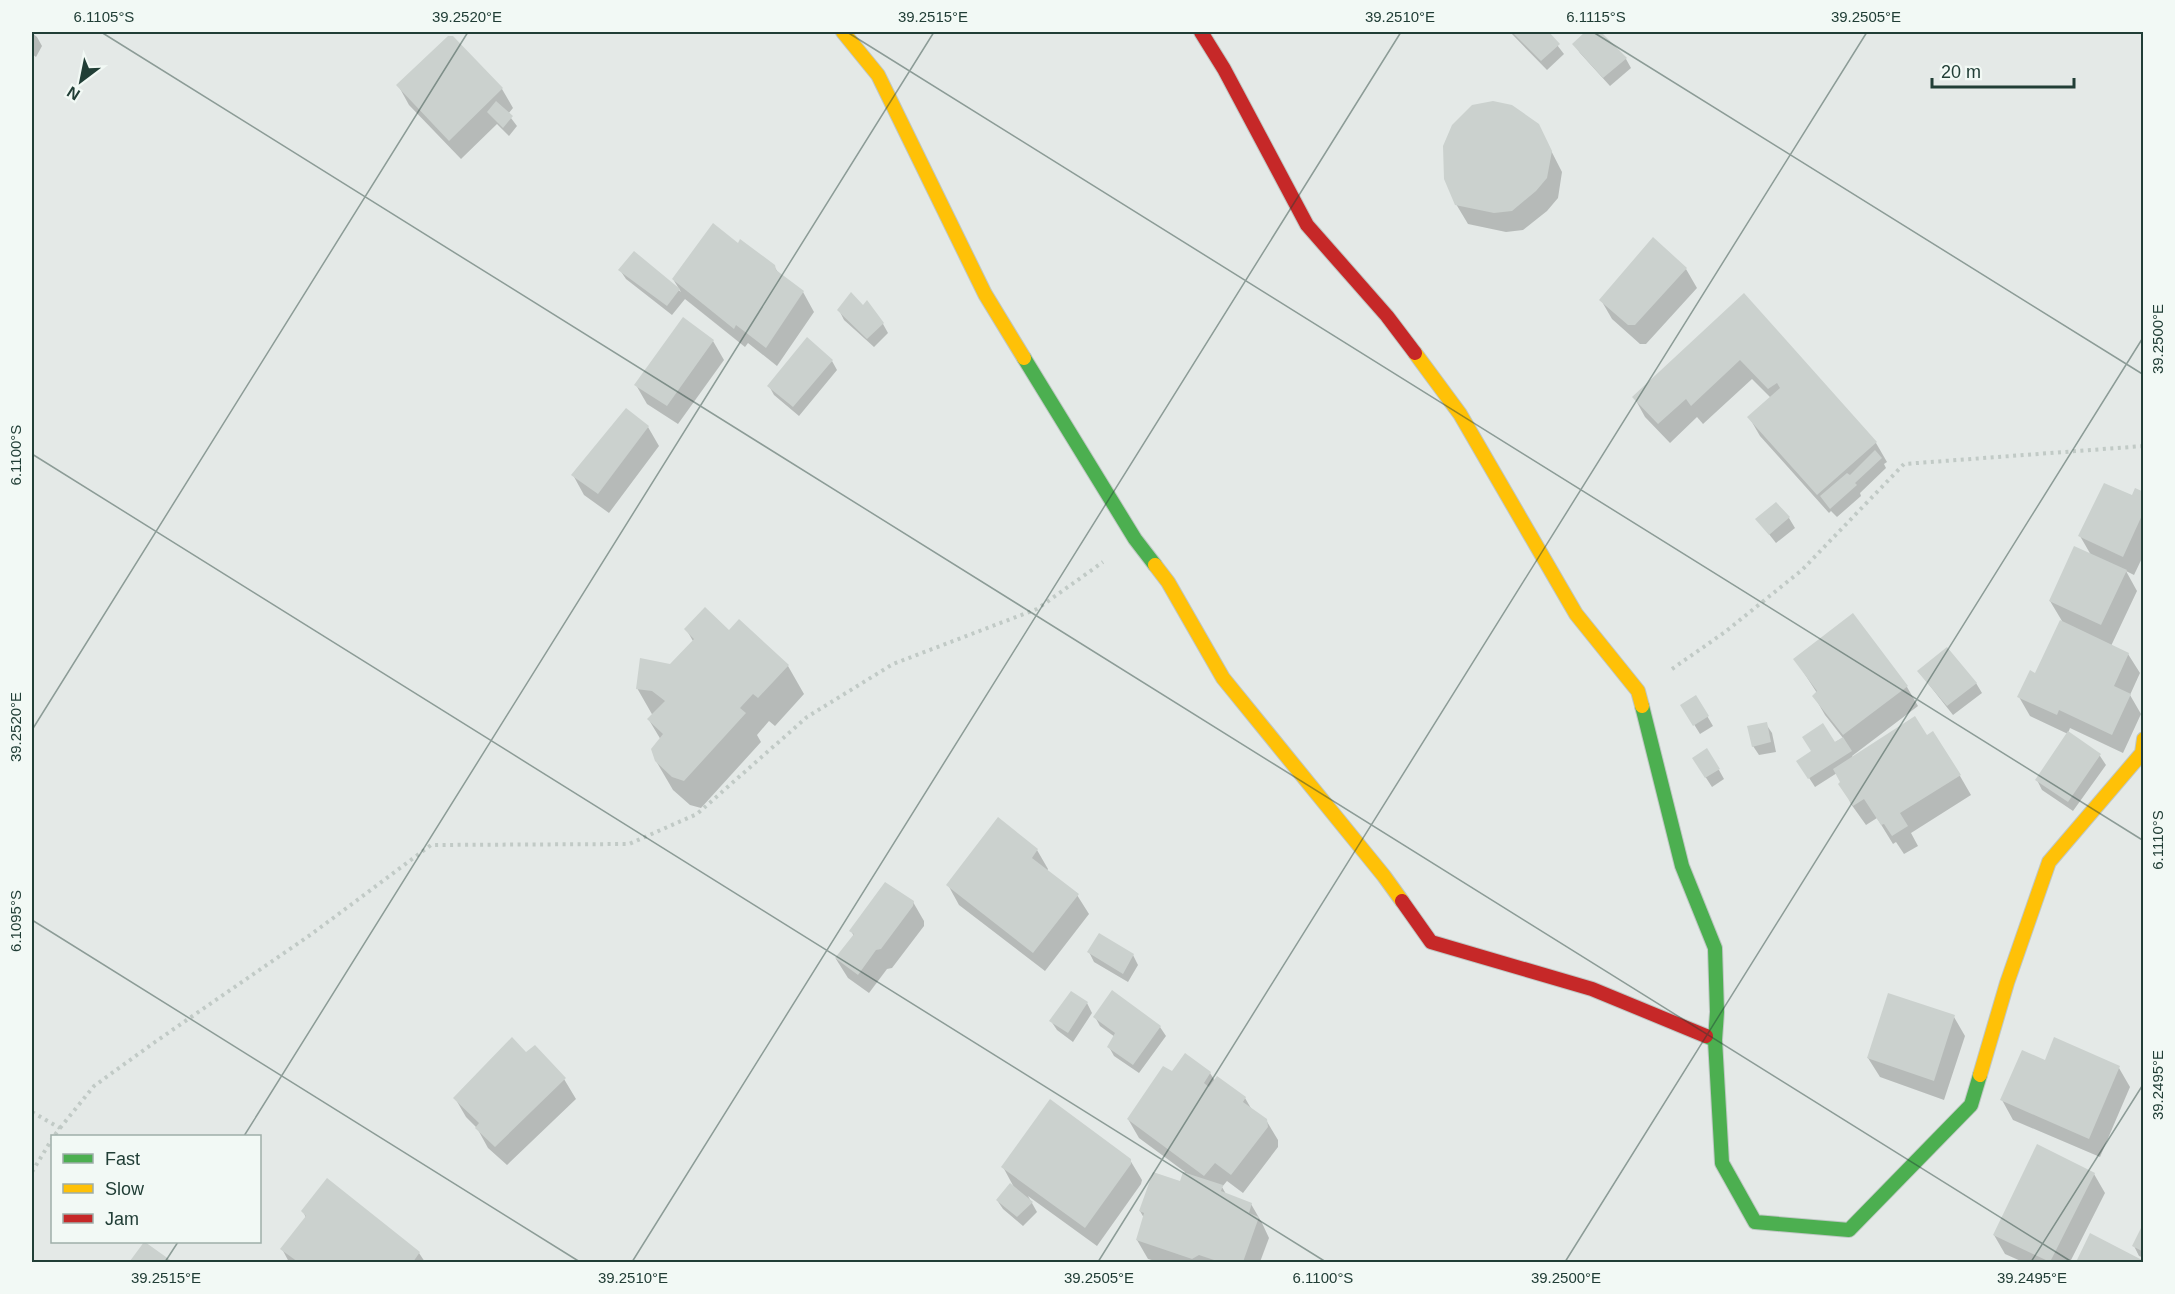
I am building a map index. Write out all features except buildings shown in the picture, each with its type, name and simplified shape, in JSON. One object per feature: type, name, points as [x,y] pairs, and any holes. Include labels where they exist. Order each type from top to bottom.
[{"type":"street","points":[[843,32],[878,75],[985,294],[1135,539],[1168,582],[1223,678],[1384,876],[1431,942],[1592,989],[1715,1040]]},
{"type":"street","points":[[1201,32],[1224,69],[1307,225],[1387,316],[1460,414],[1576,614],[1638,691],[1682,866],[1715,948],[1715,1040],[1722,1163],[1755,1222],[1849,1230],[1971,1105],[2007,983],[2049,862],[2142,753],[2144,739]]},
{"type":"path","points":[[1638,691],[1725,632],[1802,570],[1904,464],[2144,446]]},
{"type":"path","points":[[55,1135],[94,1086],[313,933],[431,845],[629,844],[697,814],[807,717],[893,664],[1037,609],[1135,539]]},
{"type":"path","points":[[32,1112],[60,1128]]},
{"type":"path","points":[[32,1172],[51,1141]]},
{"type":"traffic: fast","points":[[1024,358],[1135,539],[1155,565]]},
{"type":"traffic: fast","points":[[1642,706],[1682,866],[1715,948],[1717,1012],[1715,1040]]},
{"type":"traffic: fast","points":[[1706,1036],[1715,1040],[1722,1163],[1755,1222],[1849,1230],[1971,1105],[1980,1075]]},
{"type":"traffic: slow","points":[[843,32],[878,75],[985,294],[1024,358]]},
{"type":"traffic: slow","points":[[1415,353],[1460,414],[1576,614],[1638,691],[1642,706]]},
{"type":"traffic: slow","points":[[1155,565],[1168,582],[1223,678],[1402,901]]},
{"type":"traffic: slow","points":[[1980,1075],[2007,983],[2049,862],[2142,753],[2144,739]]},
{"type":"traffic: jam","points":[[1201,32],[1224,69],[1307,225],[1387,316],[1415,353]]},
{"type":"traffic: jam","points":[[1402,901],[1431,942],[1592,989],[1706,1036]]}]
